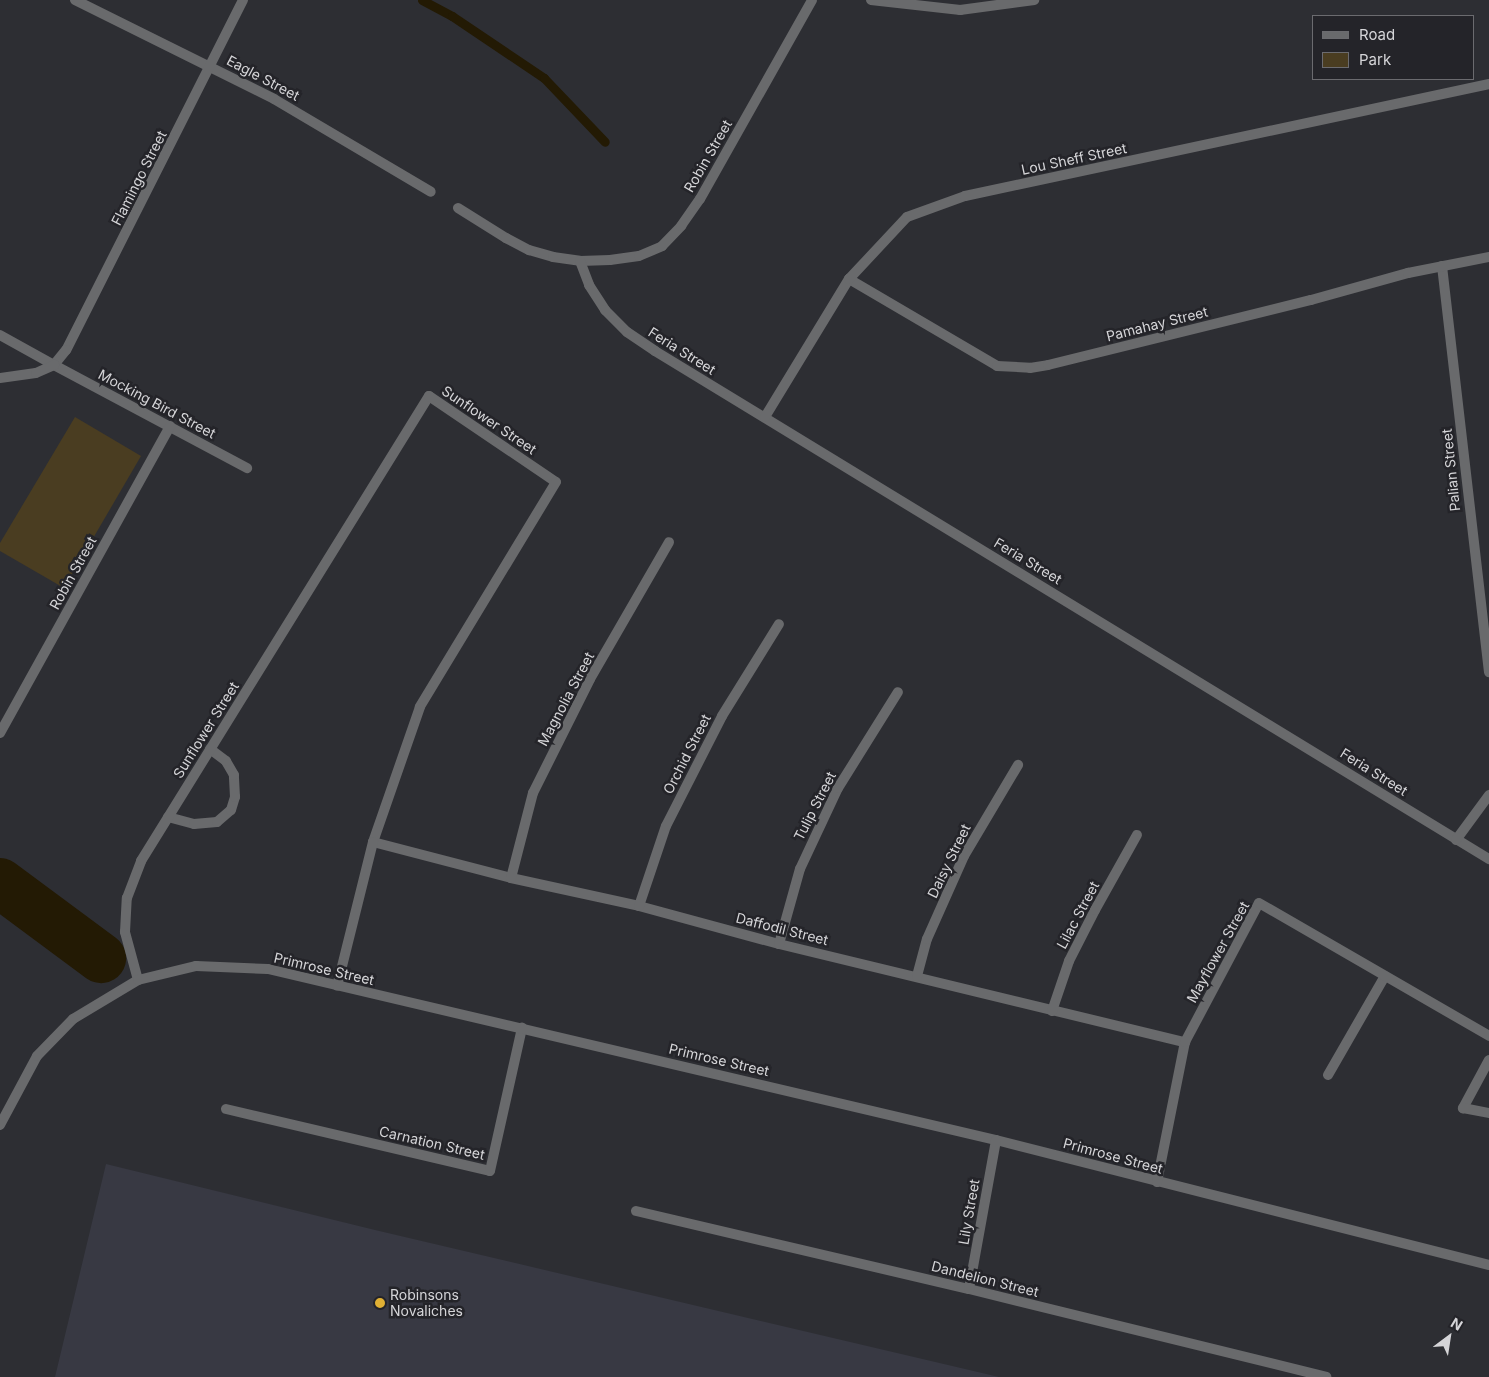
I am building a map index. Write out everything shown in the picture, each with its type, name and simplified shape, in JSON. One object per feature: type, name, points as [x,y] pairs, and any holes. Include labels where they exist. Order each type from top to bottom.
[{"type":"street","name":"Eagle Street","points":[[75,0],[211,66],[353,144],[432,192]]},
{"type":"street","name":"Flamingo Street","points":[[54,364],[66,350],[243,0]]},
{"type":"street","name":"Robin Street","points":[[580,261],[610,260],[639,256],[662,246],[681,226],[728,150],[812,0]]},
{"type":"street","points":[[871,0],[960,10],[1034,0]]},
{"type":"street","name":"Lou Sheff Street","points":[[765,417],[849,279],[907,217],[965,196],[1489,84]]},
{"type":"street","points":[[458,208],[529,250],[553,257],[580,261]]},
{"type":"street","name":"Pamahay Street","points":[[849,279],[997,366],[1030,368],[1057,363],[1442,266],[1489,257]]},
{"type":"street","name":"Feria Street","points":[[580,261],[589,285],[604,310],[627,332],[1489,859]]},
{"type":"street","name":"Palian Street","points":[[1442,266],[1489,672]]},
{"type":"street","name":"Mocking Bird Street","points":[[0,335],[247,468]]},
{"type":"street","points":[[0,378],[36,373],[54,364]]},
{"type":"street","name":"Sunflower Street","points":[[138,980],[125,932],[127,898],[140,861],[428,396],[556,482],[420,707],[373,842],[337,986]]},
{"type":"street","name":"Robin Street","points":[[0,733],[170,426]]},
{"type":"street","name":"Magnolia Street","points":[[511,878],[533,793],[590,678],[669,542]]},
{"type":"street","name":"Orchid Street","points":[[639,906],[666,826],[687,783],[722,716],[779,624]]},
{"type":"street","name":"Tulip Street","points":[[779,944],[800,869],[808,851],[838,788],[898,692]]},
{"type":"street","points":[[168,817],[194,824],[216,822],[231,810],[235,797],[234,775],[226,761],[210,750]]},
{"type":"street","name":"Daisy Street","points":[[917,976],[927,939],[964,856],[1018,765]]},
{"type":"street","points":[[1456,840],[1489,796]]},
{"type":"street","name":"Lilac Street","points":[[1052,1011],[1069,961],[1137,835]]},
{"type":"street","name":"Daffodil Street","points":[[373,842],[511,878],[639,906],[779,944],[1185,1042]]},
{"type":"street","name":"Mayflower Street","points":[[1157,1182],[1185,1042],[1259,903],[1489,1036]]},
{"type":"street","name":"Primrose Street","points":[[0,1125],[38,1056],[73,1019],[138,980],[196,966],[268,969],[996,1140],[1489,1265]]},
{"type":"street","points":[[1328,1075],[1385,976]]},
{"type":"street","name":"Carnation Street","points":[[226,1108],[490,1171],[522,1028]]},
{"type":"street","points":[[1489,1060],[1463,1108],[1489,1113]]},
{"type":"street","name":"Lily Street","points":[[970,1289],[996,1140]]},
{"type":"street","name":"Dandelion Street","points":[[636,1211],[970,1289],[1326,1377]]},
{"type":"shaded area","name":"Robinsons Novaliches","points":[[106,1164],[375,1230],[999,1377],[55,1377]]},
{"type":"green space","points":[[75,417],[141,456],[64,588],[0,551],[0,543]]},
{"type":"waterway","points":[[422,0],[452,16],[544,78],[605,142]]},
{"type":"waterway","points":[[0,883],[101,958]]},
{"type":"place","name":"Robinsons Novaliches","points":[[380,1303]]}]
